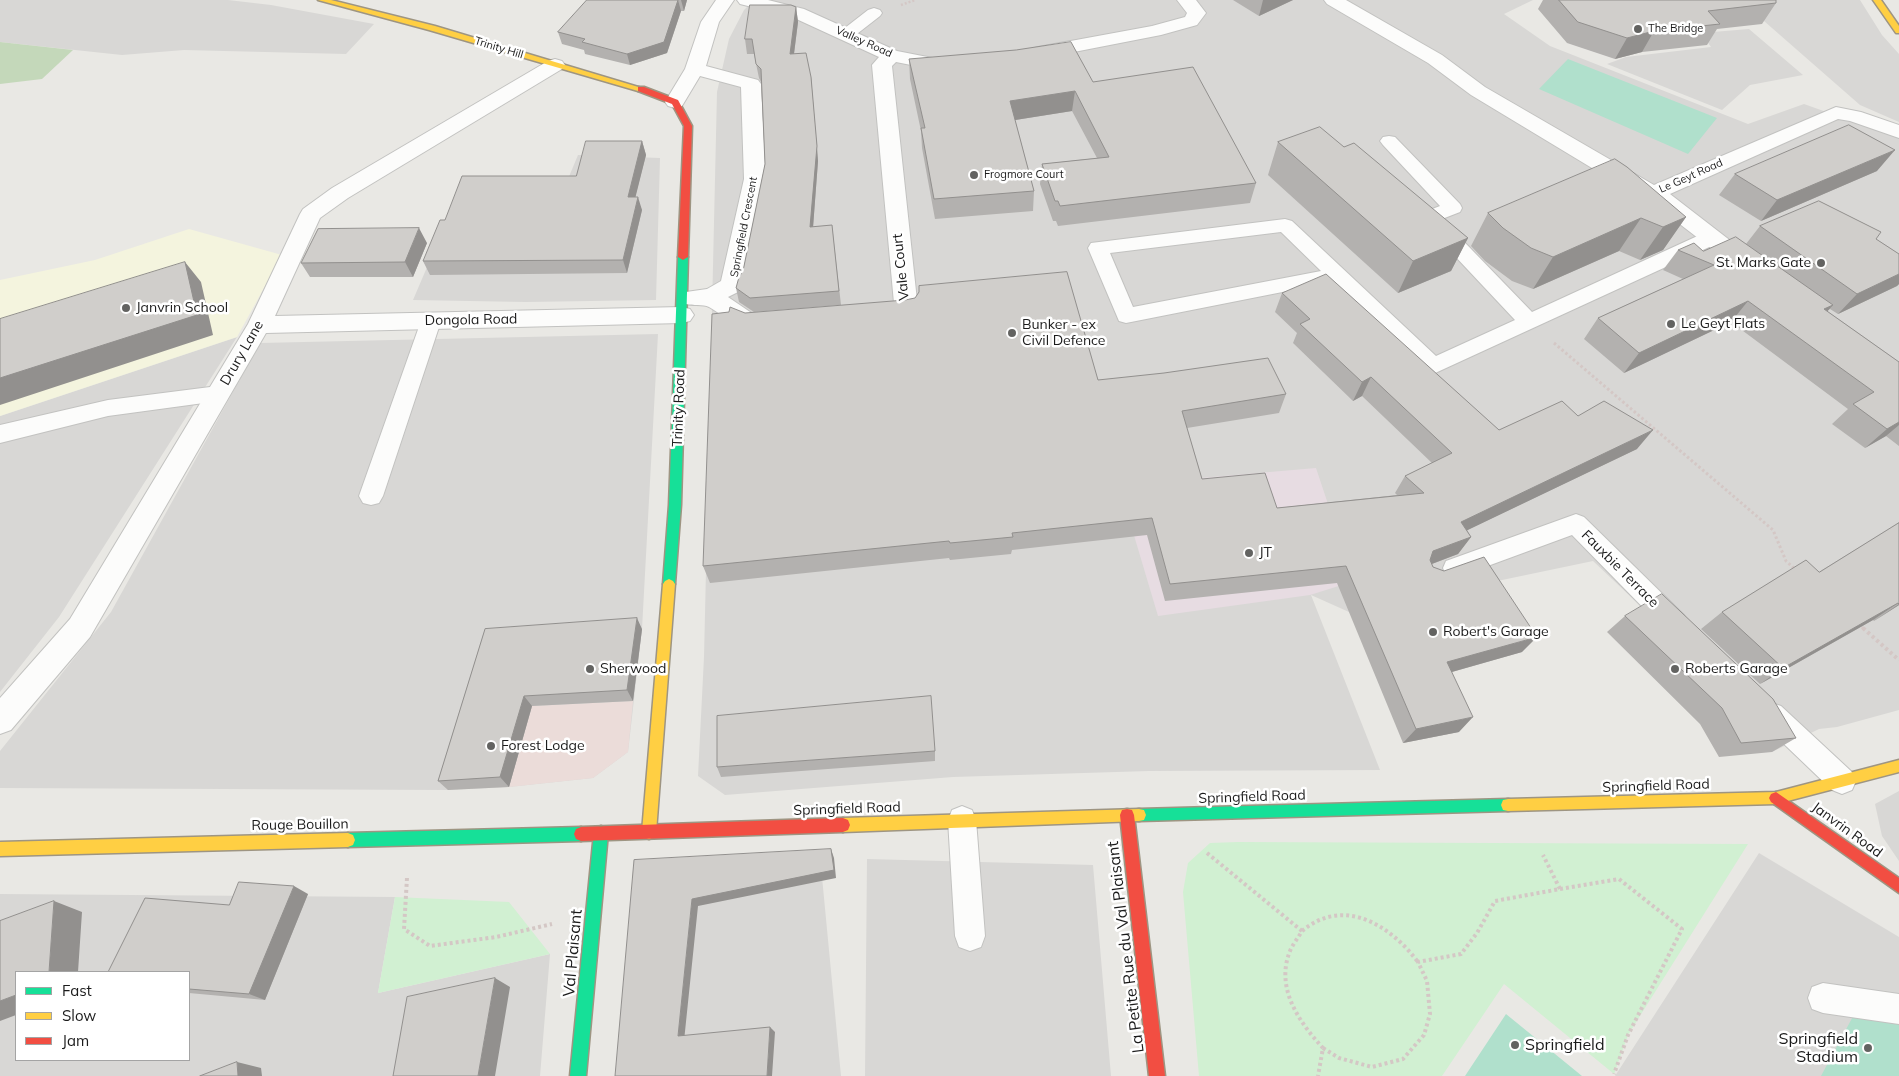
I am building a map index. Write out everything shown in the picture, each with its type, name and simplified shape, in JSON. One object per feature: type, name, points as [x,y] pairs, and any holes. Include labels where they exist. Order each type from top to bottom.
[{"type":"main road","name":"Trinity Hill","points":[[322,0],[432,28],[640,89],[675,102]]},
{"type":"main road","points":[[1878,0],[1899,31]]},
{"type":"main road","name":"Trinity Road","points":[[648,832],[675,505],[683,307],[688,126],[675,102]]},
{"type":"main road","name":"Springfield Road","points":[[601,833],[1127,815],[1776,798],[1899,766]]},
{"type":"main road","name":"Janvrin Road","points":[[1776,798],[1899,886]]},
{"type":"main road","name":"La Petite Rue du Val Plaisant","points":[[1127,815],[1157,1076]]},
{"type":"main road","name":"Rouge Bouillon","points":[[0,849],[601,833]]},
{"type":"main road","name":"Val Plaisant","points":[[578,1076],[601,833]]},
{"type":"street","points":[[675,102],[695,70],[710,22],[725,0]]},
{"type":"street","name":"Valley Road","points":[[746,0],[798,13],[892,56],[952,67],[961,66]]},
{"type":"street","points":[[1019,56],[1105,41],[1191,21],[1197,13],[1186,0]]},
{"type":"street","points":[[1333,0],[1435,59],[1486,96],[1638,186],[1654,192]]},
{"type":"street","name":"Vale Court","points":[[857,314],[906,310],[882,65],[892,56]]},
{"type":"street","name":"Drury Lane","points":[[0,720],[80,628],[259,325],[311,214],[348,188],[555,65]]},
{"type":"street","name":"Springfield Crescent","points":[[683,307],[711,297],[732,286],[755,179],[751,84],[695,70]]},
{"type":"street","name":"Le Geyt Road","points":[[1767,280],[1654,192],[1836,113],[1854,116],[1899,132]]},
{"type":"street","points":[[711,297],[749,323],[778,320]]},
{"type":"street","name":"Dongola Road","points":[[259,325],[431,321],[683,307]]},
{"type":"lane","points":[[847,34],[874,13]]},
{"type":"lane","points":[[1389,141],[1454,208],[1429,217],[1528,321]]},
{"type":"lane","points":[[1336,275],[1126,316],[1098,248],[1285,225],[1433,366],[1711,238]]},
{"type":"lane","points":[[371,496],[431,321]]},
{"type":"lane","points":[[0,434],[108,408],[218,394]]},
{"type":"lane","name":"Fauxbie Terrace","points":[[1432,576],[1576,524],[1692,639]]},
{"type":"lane","points":[[1756,700],[1842,781]]},
{"type":"lane","points":[[962,820],[970,936]]},
{"type":"lane","points":[[1823,998],[1899,1008]]},
{"type":"path","points":[[1528,321],[1773,530],[1786,561],[1800,573]]},
{"type":"path","points":[[1856,623],[1899,660]]},
{"type":"path","points":[[409,837],[404,929],[430,946],[496,937],[593,913]]},
{"type":"path","points":[[1205,851],[1302,931]]},
{"type":"path","points":[[1543,855],[1560,889]]},
{"type":"path","points":[[1418,962],[1461,954],[1477,933],[1495,901],[1619,879],[1682,930],[1628,1035],[1614,1074]]},
{"type":"path","points":[[1334,916],[1363,918],[1387,929],[1408,948],[1418,962],[1427,982],[1430,1014],[1424,1035],[1402,1059],[1372,1067],[1339,1058],[1323,1048],[1307,1032],[1294,1012],[1286,983],[1289,952],[1302,931],[1318,920],[1334,916]]},
{"type":"path","points":[[1318,1076],[1323,1048]]},
{"type":"shaded area","points":[[0,0],[228,0],[271,5],[374,24],[346,54],[184,50],[122,55],[0,42]]},
{"type":"shaded area","points":[[754,0],[1533,0],[1504,14],[1550,46],[1748,124],[1804,104],[1899,138],[1899,710],[1837,727],[1819,729],[1772,752],[1745,705],[1593,561],[1349,612],[1311,595],[1380,770],[1149,771],[953,777],[725,795],[698,776],[704,657],[717,92],[729,39],[744,10]]},
{"type":"shaded area","points":[[1740,0],[1860,0],[1882,35],[1899,54],[1899,122],[1860,105]]},
{"type":"shaded area","points":[[1749,29],[1803,75],[1750,85],[1722,110],[1607,64],[1626,57],[1711,47],[1701,33]]},
{"type":"shaded area","points":[[0,42],[73,50],[42,79],[0,84]]},
{"type":"shaded area","points":[[578,155],[660,158],[656,300],[526,302],[413,300],[460,190],[563,191]]},
{"type":"shaded area","name":"Janvrin School","points":[[189,229],[282,255],[237,337],[0,416],[0,280],[95,260]]},
{"type":"shaded area","points":[[658,334],[642,629],[628,752],[593,778],[509,787],[448,790],[0,788],[0,751],[111,612],[260,343]]},
{"type":"shaded area","points":[[237,337],[59,617],[0,692],[0,416]]},
{"type":"shaded area","name":"JT","points":[[1316,468],[1333,519],[1358,580],[1310,595],[1158,616],[1119,485]]},
{"type":"shaded area","points":[[633,701],[628,752],[593,778],[509,787],[532,706]]},
{"type":"shaded area","points":[[1899,791],[1899,861],[1882,836],[1875,804]]},
{"type":"shaded area","points":[[1759,853],[1899,937],[1899,1020],[1874,1076],[1615,1076]]},
{"type":"shaded area","points":[[820,856],[841,1076],[621,1076],[633,868]]},
{"type":"shaded area","points":[[867,859],[1093,865],[1111,1076],[865,1076]]},
{"type":"shaded area","points":[[0,894],[395,897],[378,993],[550,954],[540,1076],[0,1076]]},
{"type":"green space","points":[[1568,59],[1717,118],[1688,154],[1539,89]]},
{"type":"green space","points":[[1210,843],[1748,844],[1628,1035],[1614,1074],[1504,984],[1442,1076],[1199,1076],[1183,892],[1188,863]]},
{"type":"green space","points":[[395,897],[509,902],[550,954],[378,993]]},
{"type":"green space","name":"Springfield Stadium","points":[[1865,994],[1899,1020],[1899,1076],[1821,1076]]},
{"type":"green space","name":"Springfield","points":[[1506,1014],[1582,1076],[1465,1076]]},
{"type":"building","points":[[587,0],[678,0],[664,42],[627,54],[582,42],[585,39],[558,32]]},
{"type":"building","points":[[1559,0],[1776,0],[1776,3],[1708,11],[1720,24],[1654,31],[1627,38],[1578,22]]},
{"type":"building","points":[[750,5],[791,5],[796,7],[790,54],[806,53],[811,77],[817,146],[810,227],[832,225],[839,291],[750,298],[736,288],[743,271],[765,164],[761,69],[756,64],[752,39],[745,39]]},
{"type":"building","points":[[1071,42],[1093,82],[1193,67],[1256,183],[1060,206],[1058,201],[1055,201],[1042,164],[1109,157],[1075,91],[1010,101],[1034,191],[934,199],[921,128],[925,128],[909,59],[1016,50]]},
{"type":"building","points":[[1849,125],[1895,150],[1777,200],[1735,174]]},
{"type":"building","points":[[1320,127],[1344,147],[1354,143],[1468,238],[1413,261],[1278,142]]},
{"type":"building","points":[[586,141],[642,141],[628,197],[638,197],[623,260],[423,261],[440,220],[445,220],[462,176],[576,176]]},
{"type":"building","points":[[1615,159],[1686,217],[1663,227],[1641,218],[1553,257],[1531,248],[1503,228],[1488,213]]},
{"type":"building","points":[[1819,201],[1881,232],[1876,239],[1899,254],[1899,274],[1857,294],[1760,226]]},
{"type":"building","points":[[419,228],[405,262],[301,263],[318,229]]},
{"type":"building","points":[[1736,237],[1833,305],[1824,309],[1899,362],[1899,422],[1887,429],[1853,404],[1874,392],[1748,301],[1639,353],[1598,318],[1714,265],[1678,250],[1694,243],[1703,251]]},
{"type":"building","points":[[185,262],[197,315],[0,378],[0,319]]},
{"type":"building","points":[[1067,272],[1098,380],[1164,373],[1268,358],[1286,394],[1182,411],[1202,479],[1265,473],[1277,508],[1424,493],[1405,476],[1452,453],[1371,377],[1362,382],[1300,324],[1310,319],[1282,293],[1326,274],[1499,430],[1562,401],[1578,416],[1604,401],[1653,430],[1461,522],[1471,537],[1433,551],[1430,560],[1433,567],[1444,571],[1484,557],[1537,637],[1447,662],[1473,717],[1416,729],[1346,566],[1170,584],[1152,518],[1012,533],[1013,537],[950,543],[949,541],[703,566],[712,314],[729,312],[730,307],[745,313],[905,300],[915,298],[919,292],[919,286]]},
{"type":"building","points":[[1899,523],[1899,604],[1783,668],[1722,612],[1806,560],[1819,572]]},
{"type":"building","points":[[1662,594],[1773,699],[1796,738],[1741,743],[1722,708],[1625,616]]},
{"type":"building","points":[[637,618],[627,690],[524,696],[500,777],[438,781],[485,629]]},
{"type":"building","points":[[931,696],[935,751],[717,767],[717,716]]},
{"type":"building","points":[[831,849],[834,870],[692,899],[678,1036],[770,1027],[767,1076],[615,1076],[634,860]]},
{"type":"building","points":[[239,882],[294,886],[249,994],[190,989],[190,971],[108,971],[145,898],[229,905]]},
{"type":"building","points":[[54,901],[49,971],[15,971],[15,995],[0,1001],[0,921]]},
{"type":"building","points":[[495,978],[478,1076],[393,1076],[407,997]]},
{"type":"building","points":[[237,1062],[238,1076],[200,1076]]},
{"type":"traffic: fast","points":[[669,584],[675,505],[683,257]]},
{"type":"traffic: fast","points":[[1139,815],[1508,805]]},
{"type":"traffic: fast","points":[[578,1076],[601,833]]},
{"type":"traffic: fast","points":[[348,840],[581,834]]},
{"type":"traffic: slow","points":[[322,0],[432,28],[641,89]]},
{"type":"traffic: slow","points":[[1877,0],[1899,31]]},
{"type":"traffic: slow","points":[[649,832],[669,584]]},
{"type":"traffic: slow","points":[[1508,805],[1776,798],[1899,766]]},
{"type":"traffic: slow","points":[[843,825],[1139,815]]},
{"type":"traffic: slow","points":[[0,849],[348,840]]},
{"type":"traffic: jam","points":[[641,89],[675,102],[688,126],[683,257]]},
{"type":"traffic: jam","points":[[1776,798],[1899,886]]},
{"type":"traffic: jam","points":[[1127,815],[1157,1076]]},
{"type":"traffic: jam","points":[[581,834],[843,825]]},
{"type":"place","name":"The Bridge","points":[[1638,29]]},
{"type":"place","name":"Frogmore Court","points":[[974,175]]},
{"type":"place","name":"St. Marks Gate","points":[[1821,263]]},
{"type":"place","name":"Janvrin School","points":[[126,308]]},
{"type":"place","name":"Le Geyt Flats","points":[[1671,324]]},
{"type":"place","name":"Bunker - ex Civil Defence","points":[[1012,333]]},
{"type":"place","name":"JT","points":[[1249,553]]},
{"type":"place","name":"Robert's Garage","points":[[1433,632]]},
{"type":"place","name":"Sherwood","points":[[590,669]]},
{"type":"place","name":"Roberts Garage","points":[[1675,669]]},
{"type":"place","name":"Forest Lodge","points":[[491,746]]},
{"type":"place","name":"Springfield","points":[[1515,1045]]},
{"type":"place","name":"Springfield Stadium","points":[[1868,1048]]}]
